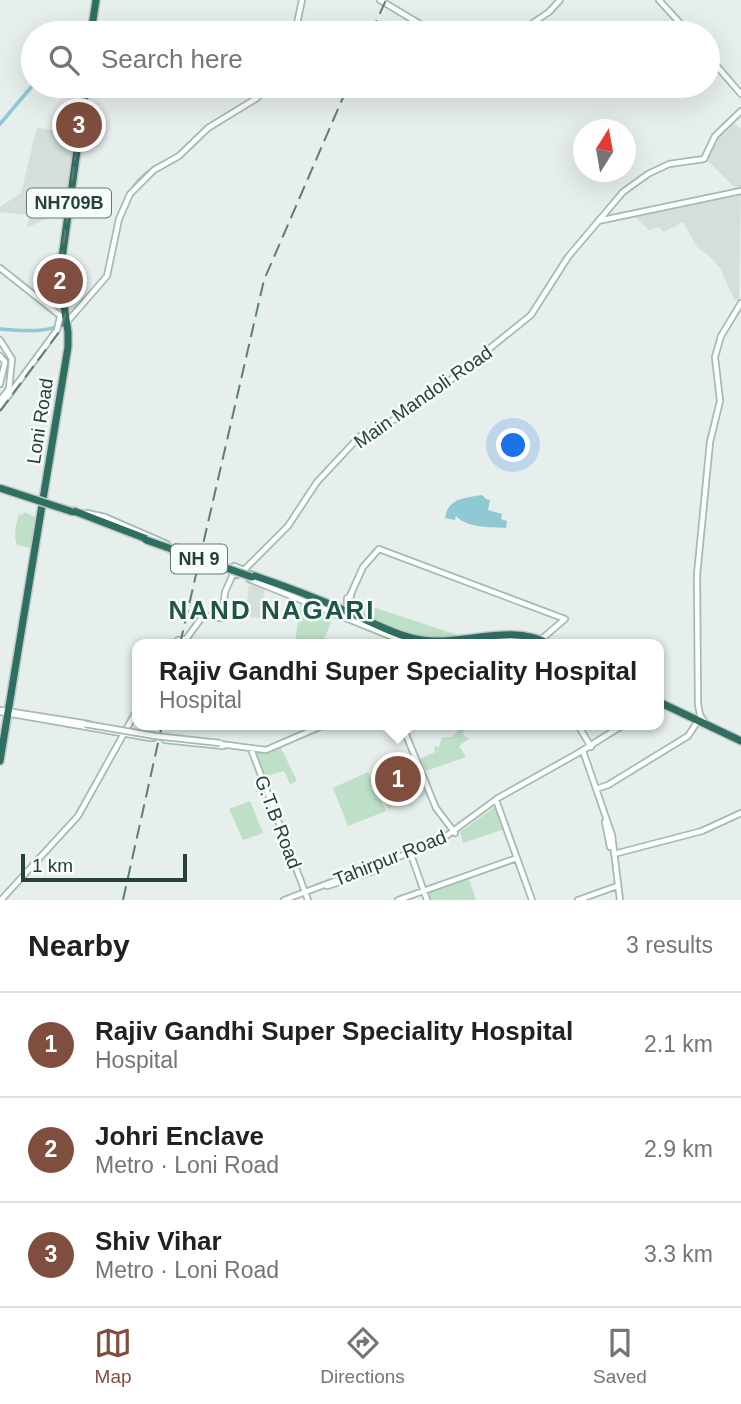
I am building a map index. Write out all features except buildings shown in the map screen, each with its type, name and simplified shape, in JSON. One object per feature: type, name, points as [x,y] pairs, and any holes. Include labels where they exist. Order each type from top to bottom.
[{"type":"highway","points":[[94,21],[97,0]]},
{"type":"highway","name":"Loni Road","points":[[0,752],[4,712],[68,347],[62,323],[62,258],[83,98]]},
{"type":"highway","name":"Loni Road","points":[[41,500],[66,347],[66,333],[62,323]]},
{"type":"highway","name":"NH 9","points":[[1,487],[300,591],[409,639]]},
{"type":"highway","name":"NH 9","points":[[90,516],[107,520],[145,538]]},
{"type":"highway","name":"NH 9","points":[[253,576],[408,639]]},
{"type":"highway","name":"NH 9","points":[[467,639],[510,634],[528,639]]},
{"type":"highway","name":"NH 9","points":[[490,639],[528,639]]},
{"type":"highway","points":[[664,706],[699,719],[741,740]]},
{"type":"highway","name":"Loni Road","points":[[0,761],[4,712]]},
{"type":"street","points":[[298,21],[302,0]]},
{"type":"street","points":[[380,0],[415,21]]},
{"type":"street","points":[[536,21],[560,0]]},
{"type":"street","points":[[658,0],[677,21]]},
{"type":"street","points":[[720,69],[741,93]]},
{"type":"street","points":[[0,407],[62,323],[107,276],[119,219],[130,194],[154,170],[179,156],[208,128],[258,98]]},
{"type":"street","name":"Main Mandoli Road","points":[[253,576],[317,482],[360,436],[383,426],[432,395],[531,315],[568,257],[621,193],[648,174],[671,163],[705,158],[715,136],[741,111]]},
{"type":"street","points":[[597,221],[741,191]]},
{"type":"street","points":[[0,268],[62,323]]},
{"type":"street","points":[[699,719],[695,573],[709,442],[719,400],[713,364],[718,342],[741,302]]},
{"type":"street","points":[[0,340],[12,362],[9,389],[0,400]]},
{"type":"street","points":[[0,356],[5,362],[0,384]]},
{"type":"street","points":[[1,487],[90,516]]},
{"type":"street","points":[[145,538],[189,551],[187,558],[145,538]]},
{"type":"street","points":[[347,610],[349,597],[361,573],[379,550],[565,619],[547,639]]},
{"type":"street","points":[[234,566],[253,576]]},
{"type":"street","points":[[184,639],[202,617],[222,618],[225,592],[233,574],[253,576]]},
{"type":"street","points":[[510,634],[535,635],[540,639]]},
{"type":"street","points":[[596,789],[608,785],[688,736],[699,719],[697,667]]},
{"type":"street","points":[[4,712],[144,735]]},
{"type":"street","points":[[1,900],[76,818],[132,721]]},
{"type":"street","points":[[73,723],[269,750],[310,730]]},
{"type":"street","points":[[405,730],[436,808],[456,830]]},
{"type":"street","points":[[581,730],[590,747]]},
{"type":"street","name":"Tahirpur Road","points":[[284,900],[307,895],[348,876],[438,842],[496,801],[617,730]]},
{"type":"street","points":[[195,741],[165,740],[165,737],[266,748],[281,743]]},
{"type":"street","points":[[171,739],[195,741]]},
{"type":"street","name":"G.T.B Road","points":[[252,749],[307,895]]},
{"type":"street","points":[[582,752],[606,822],[614,854],[619,900]]},
{"type":"street","points":[[582,752],[606,822],[619,900]]},
{"type":"street","points":[[496,801],[532,900]]},
{"type":"street","points":[[614,854],[702,831],[741,813]]},
{"type":"street","points":[[411,854],[427,900]]},
{"type":"street","points":[[398,900],[517,858]]},
{"type":"street","points":[[335,884],[378,866]]},
{"type":"street","name":"Tahirpur Road","points":[[291,900],[335,884],[348,876]]},
{"type":"street","points":[[578,900],[617,886]]},
{"type":"shaded area","points":[[733,121],[741,127],[741,188],[736,189],[707,160],[716,137]]},
{"type":"shaded area","points":[[37,127],[76,135],[65,200],[57,202],[52,216],[27,228],[29,215],[0,212],[0,207],[21,193]]},
{"type":"shaded area","points":[[741,193],[739,302],[734,299],[720,268],[697,247],[683,222],[664,232],[658,227],[649,230],[634,216]]},
{"type":"shaded area","points":[[249,585],[265,587],[261,618],[245,616]]},
{"type":"shaded area","points":[[412,753],[429,794],[388,809],[371,772]]},
{"type":"green space","points":[[25,512],[36,518],[31,548],[17,545],[16,541],[15,530],[19,514]]},
{"type":"green space","points":[[301,599],[335,613],[324,639],[296,639]]},
{"type":"green space","points":[[348,599],[461,636],[431,637],[403,631],[348,608]]},
{"type":"green space","points":[[458,730],[465,730],[462,734],[469,739],[459,746],[466,757],[426,771],[420,759],[435,752],[434,746],[439,747],[442,737],[452,737]]},
{"type":"green space","points":[[280,746],[297,781],[290,784],[284,771],[263,777],[254,751],[266,752]]},
{"type":"green space","points":[[368,772],[386,811],[348,826],[333,788]]},
{"type":"green space","points":[[250,801],[263,833],[243,840],[229,809]]},
{"type":"green space","points":[[496,806],[505,829],[463,843],[460,832]]},
{"type":"green space","points":[[468,876],[476,900],[428,900],[425,891]]},
{"type":"water","points":[[482,495],[490,500],[488,510],[502,514],[501,519],[507,521],[506,528],[472,525],[456,516],[455,520],[445,518],[454,503]]},
{"type":"waterway","points":[[0,124],[22,98]]},
{"type":"waterway","points":[[211,124],[237,108]]},
{"type":"waterway","points":[[119,215],[127,197],[144,175],[168,160]]},
{"type":"waterway","points":[[0,329],[43,330],[66,321]]},
{"type":"railway","points":[[376,21],[386,0]]},
{"type":"railway","points":[[0,411],[62,328],[65,315],[60,281],[62,255],[83,98]]},
{"type":"railway","points":[[181,639],[264,280],[343,98]]},
{"type":"railway","points":[[123,900],[161,730]]},
{"type":"place","name":"Shiv Vihar","points":[[79,125]]},
{"type":"place","name":"Johri Enclave","points":[[60,281]]},
{"type":"place","name":"Rajiv Gandhi Super Speciality Hospital","points":[[398,779]]},
{"type":"district","name":"NAND NAGARI","points":[[272,610]]}]
